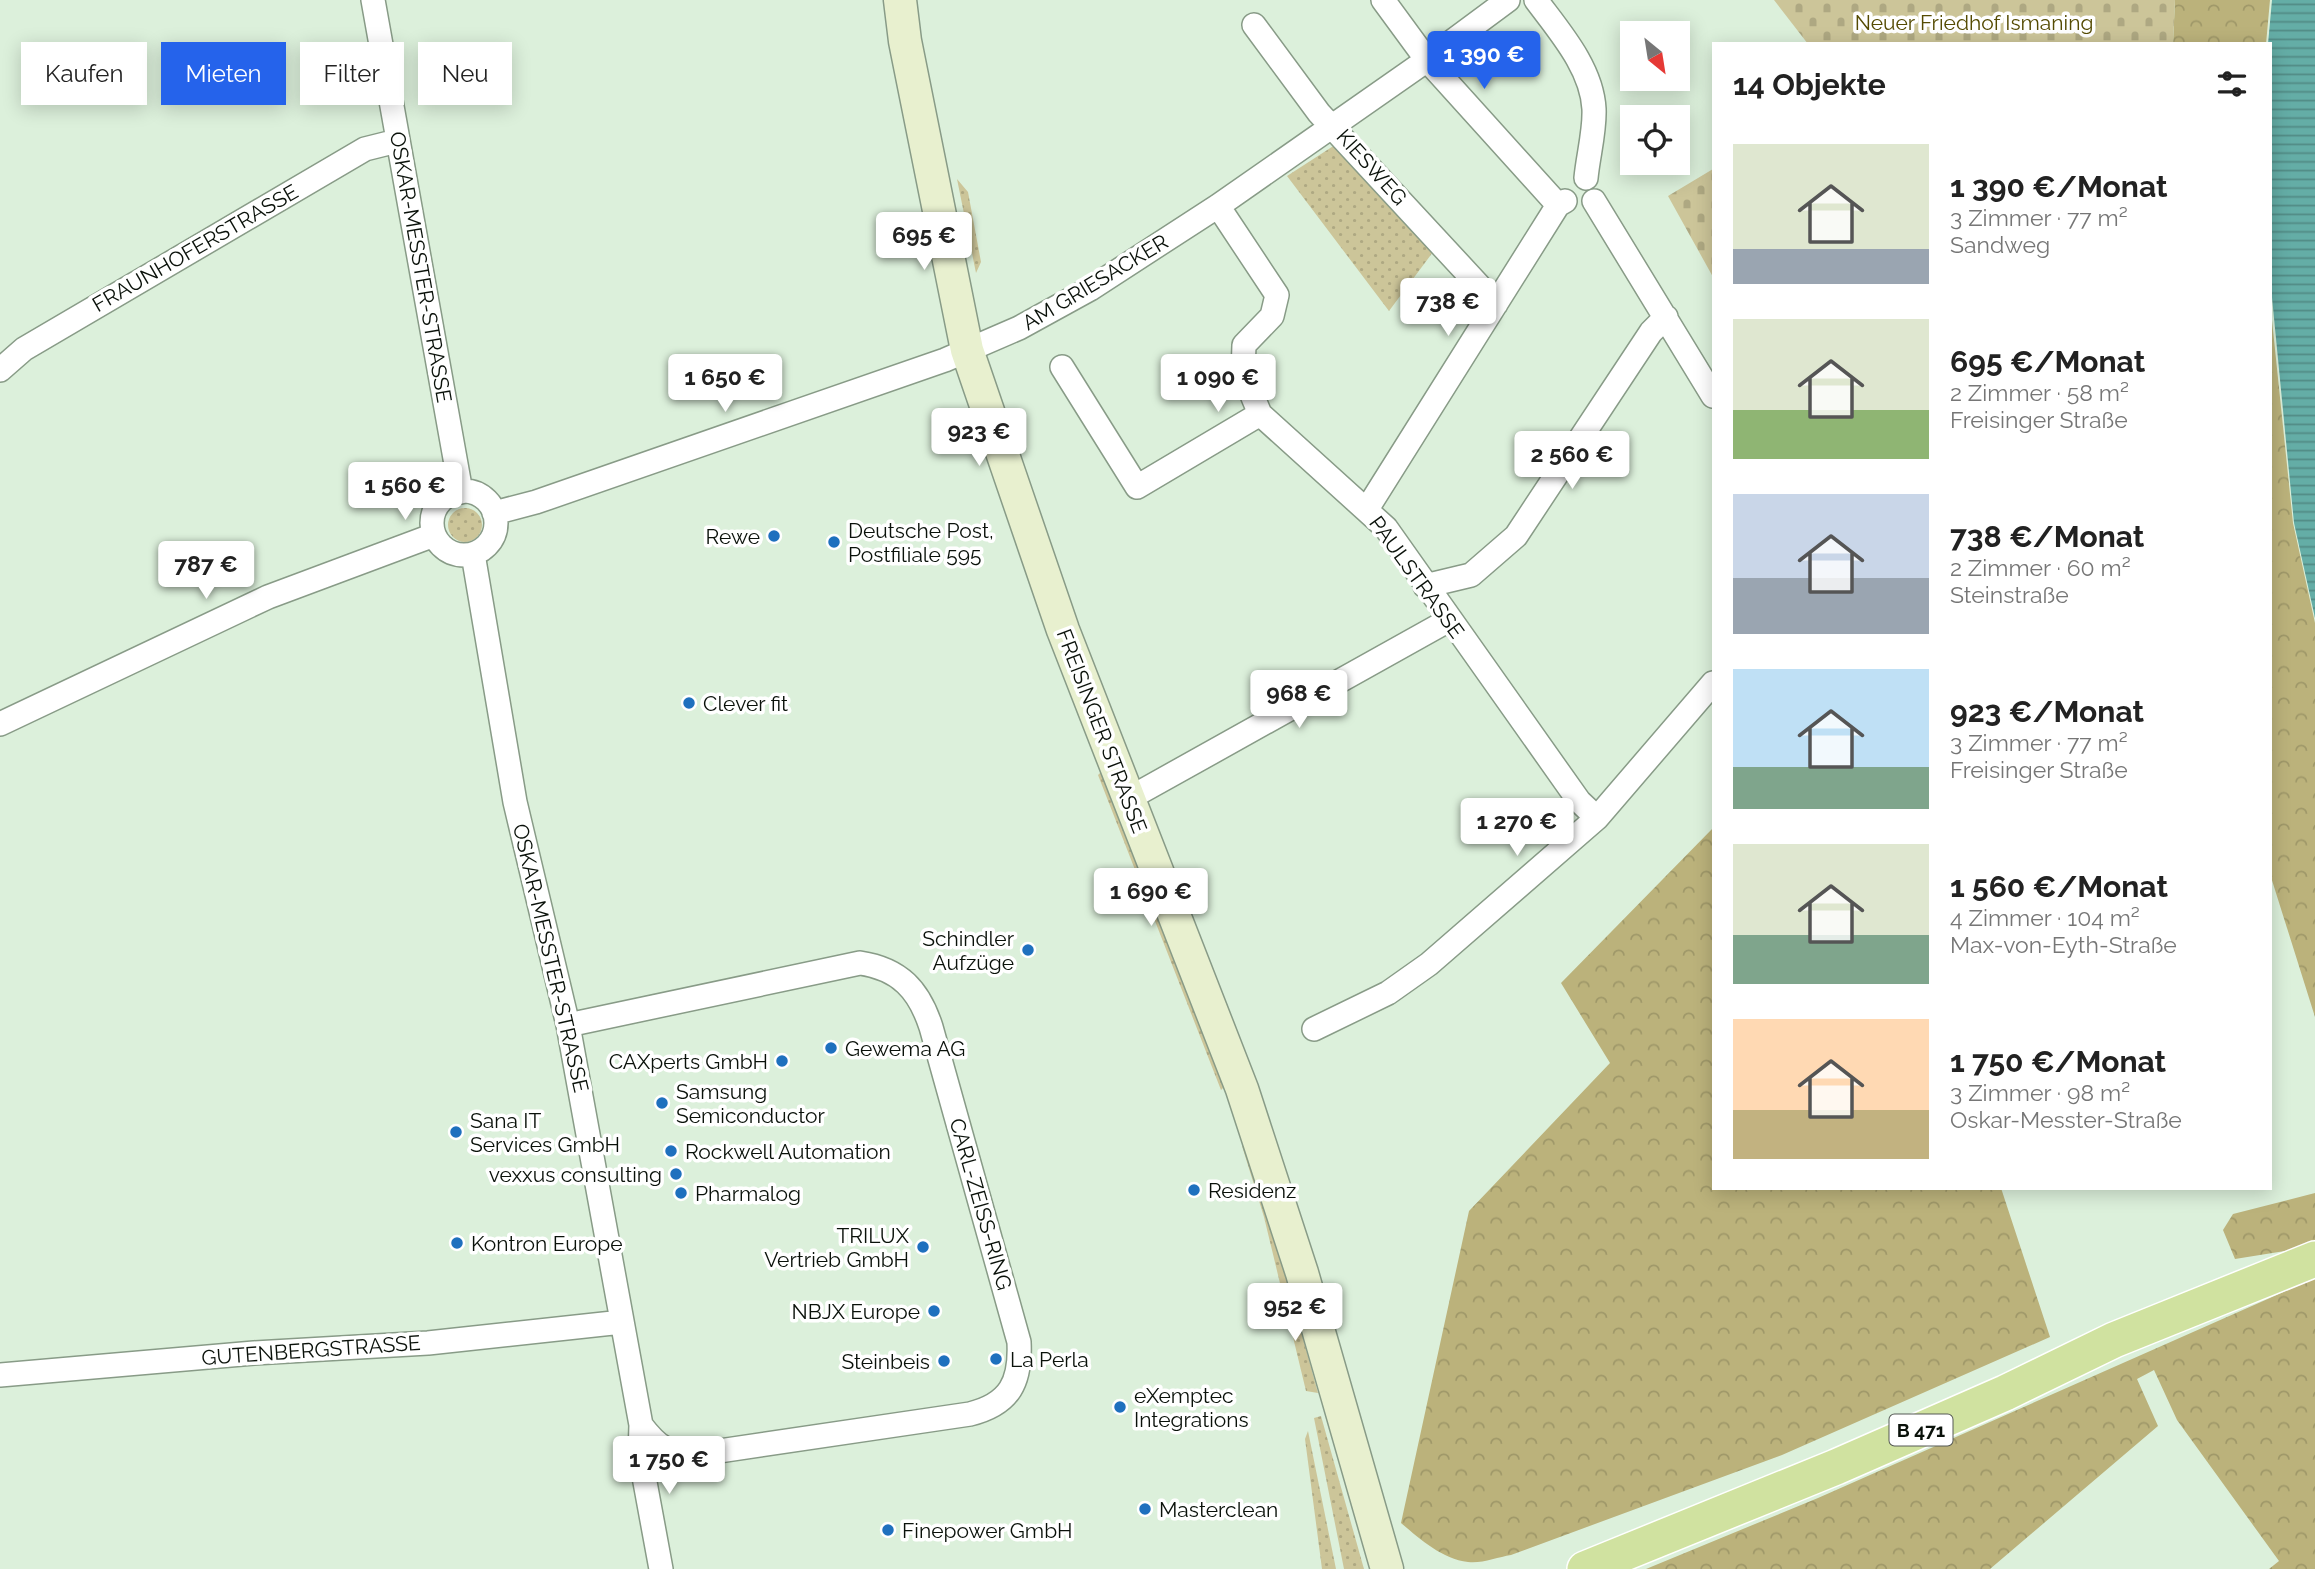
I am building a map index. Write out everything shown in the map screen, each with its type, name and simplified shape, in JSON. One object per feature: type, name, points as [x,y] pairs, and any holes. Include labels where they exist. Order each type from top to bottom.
[{"type":"main road","name":"FREISINGER STRASSE","points":[[900,0],[905,41],[967,350],[1040,569],[1258,1137],[1303,1273],[1382,1560]]},
{"type":"main road","name":"B 471","points":[[1585,1569],[1836,1467],[2005,1393],[2128,1334],[2315,1259]]},
{"type":"main road","points":[[1382,1560],[1414,1569]]},
{"type":"street","name":"OSKAR-MESSTER-STRASSE","points":[[373,0],[461,492]]},
{"type":"street","points":[[1367,509],[1562,203],[1567,184],[1586,178],[1593,184],[1596,193],[1594,201],[1587,208],[1577,210],[1562,203],[1427,61],[1383,0]]},
{"type":"street","name":"AM GRIESACKER","points":[[494,513],[584,486],[967,350],[1019,328],[1090,289],[1218,206],[1332,124],[1427,61],[1508,0]]},
{"type":"street","points":[[1536,0],[1578,59],[1591,96],[1594,108],[1586,178]]},
{"type":"street","name":"KIESWEG","points":[[1254,25],[1319,113],[1496,304]]},
{"type":"street","name":"FRAUNHOFERSTRASSE","points":[[0,370],[24,349],[365,149],[397,141]]},
{"type":"street","points":[[1594,201],[1712,394]]},
{"type":"street","points":[[1062,367],[1137,487],[1260,414],[1242,373],[1244,345],[1272,316],[1277,295],[1218,206]]},
{"type":"street","points":[[1425,586],[1471,575],[1516,536],[1651,332],[1666,317]]},
{"type":"street","name":"PAULSTRASSE","points":[[1260,414],[1387,528],[1425,586],[1579,801],[1597,818]]},
{"type":"street","points":[[461,492],[478,495],[494,513],[496,523],[490,542],[473,554],[454,554],[439,543],[434,535],[432,525],[437,506],[452,494],[461,492]]},
{"type":"street","points":[[0,724],[268,597],[434,535]]},
{"type":"street","name":"OSKAR-MESSTER-STRASSE","points":[[473,554],[515,802],[568,1025],[641,1425],[640,1455],[661,1569]]},
{"type":"street","points":[[1128,799],[1449,620]]},
{"type":"street","points":[[1314,1029],[1388,993],[1429,964],[1597,818],[1712,684]]},
{"type":"street","name":"CARL-ZEISS-RING","points":[[568,1025],[860,963],[881,966],[898,975],[914,990],[931,1027],[1020,1342],[1020,1365],[1014,1384],[1003,1399],[988,1410],[970,1415],[699,1454],[675,1453],[657,1445],[641,1425]]},
{"type":"street","name":"GUTENBERGSTRASSE","points":[[0,1376],[254,1353],[428,1343],[622,1322]]},
{"type":"green space","name":"Neuer Friedhof Ismaning","points":[[1774,0],[2175,0],[2173,42],[1806,42]]},
{"type":"green space","points":[[2175,0],[2270,0],[2266,42],[2173,42]]},
{"type":"green space","points":[[1338,143],[1436,248],[1389,311],[1287,176]]},
{"type":"green space","points":[[1712,170],[1712,275],[1668,196]]},
{"type":"green space","points":[[957,179],[968,192],[981,262],[976,273]]},
{"type":"green space","points":[[2272,320],[2293,523],[2315,623],[2315,1017],[2272,880]]},
{"type":"green space","points":[[465,508],[477,513],[482,525],[477,537],[465,542],[453,537],[448,525],[453,513]]},
{"type":"green space","points":[[1104,769],[1228,1083],[1221,1090],[1098,775]]},
{"type":"green space","points":[[1712,829],[1712,1190],[2002,1190],[2050,1337],[1782,1455],[1511,1555],[1473,1562],[1449,1557],[1432,1547],[1401,1523],[1469,1211],[1610,1063],[1561,983]]},
{"type":"green space","points":[[1242,1146],[1251,1148],[1318,1393],[1306,1391],[1264,1217]]},
{"type":"green space","points":[[2315,1193],[2315,1241],[2291,1250],[2235,1259],[2223,1230],[2233,1214]]},
{"type":"green space","points":[[2315,1278],[2315,1569],[2269,1569],[2279,1561],[2177,1420],[2154,1370],[2137,1379],[2158,1426],[1990,1569],[1646,1569],[1818,1498]]},
{"type":"green space","points":[[1321,1416],[1364,1569],[1344,1569],[1314,1418]]},
{"type":"green space","points":[[1308,1431],[1336,1569],[1322,1569],[1305,1439]]},
{"type":"water","points":[[2272,0],[2315,0],[2315,618],[2294,523],[2272,298],[2272,42],[2268,42]]},
{"type":"place","name":"Rewe","points":[[774,536]]},
{"type":"place","name":"Deutsche Post, Postfiliale 595","points":[[834,542]]},
{"type":"place","name":"Clever fit","points":[[689,703]]},
{"type":"place","name":"Schindler Aufzüge","points":[[1028,950]]},
{"type":"place","name":"Gewema AG","points":[[831,1048]]},
{"type":"place","name":"CAXperts GmbH","points":[[782,1061]]},
{"type":"place","name":"Samsung Semiconductor","points":[[662,1103]]},
{"type":"place","name":"Sana IT Services GmbH","points":[[456,1132]]},
{"type":"place","name":"Rockwell Automation","points":[[671,1151]]},
{"type":"place","name":"vexxus consulting","points":[[676,1174]]},
{"type":"place","name":"Residenz","points":[[1194,1190]]},
{"type":"place","name":"Pharmalog","points":[[681,1193]]},
{"type":"place","name":"Kontron Europe","points":[[457,1243]]},
{"type":"place","name":"TRILUX Vertrieb GmbH","points":[[923,1247]]},
{"type":"place","name":"NBJX Europe","points":[[934,1311]]},
{"type":"place","name":"La Perla","points":[[996,1359]]},
{"type":"place","name":"Steinbeis","points":[[944,1361]]},
{"type":"place","name":"eXemptec Integrations","points":[[1120,1407]]},
{"type":"place","name":"Masterclean","points":[[1145,1509]]},
{"type":"place","name":"Finepower GmbH","points":[[888,1530]]}]
